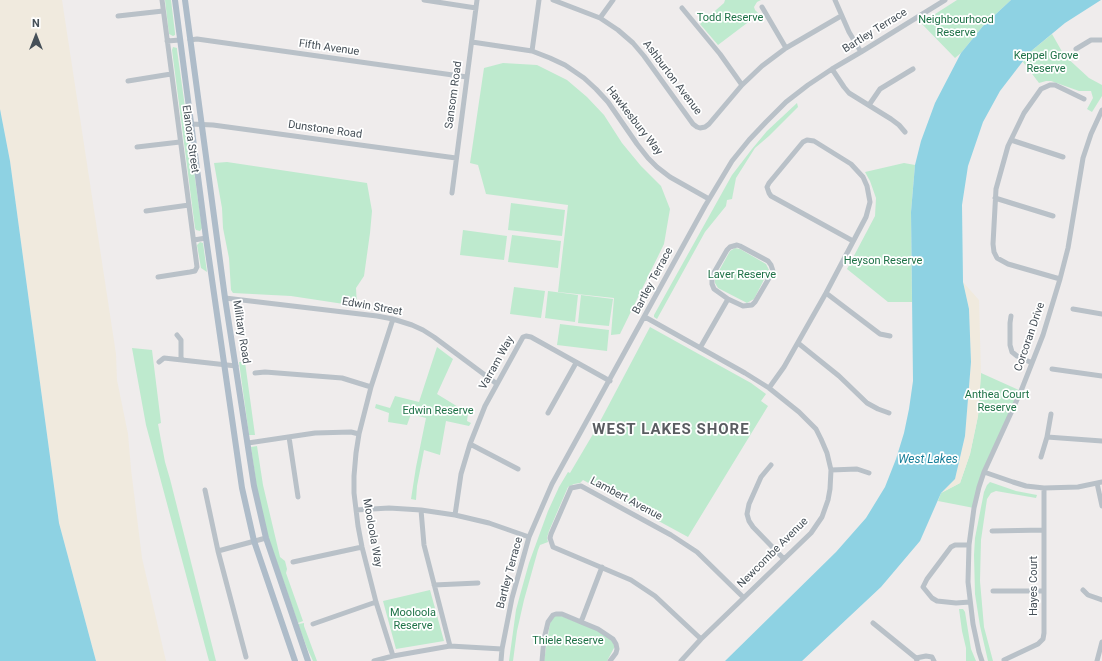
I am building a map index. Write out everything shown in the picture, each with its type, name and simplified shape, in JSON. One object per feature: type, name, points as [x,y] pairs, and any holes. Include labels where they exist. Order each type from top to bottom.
[{"type":"main road","name":"Military Road","points":[[175,0],[206,238],[242,488],[254,541],[295,661]]},
{"type":"main road","name":"Military Road","points":[[185,0],[225,298],[254,486],[266,538],[308,661]]},
{"type":"street","name":"Elanora Street","points":[[158,277],[194,271],[197,267],[162,0]]},
{"type":"street","points":[[424,0],[476,8]]},
{"type":"street","name":"Sansom Road","points":[[452,192],[477,0]]},
{"type":"street","points":[[532,51],[540,0]]},
{"type":"street","name":"Ashburton Avenue","points":[[553,0],[600,18],[618,30],[634,44],[693,124],[700,128],[710,124],[742,85],[762,66],[786,48],[841,16]]},
{"type":"street","points":[[600,18],[613,0]]},
{"type":"street","points":[[835,0],[841,16],[861,52]]},
{"type":"street","name":"Bartley Terrace","points":[[501,661],[512,598],[529,537],[552,484],[709,199],[732,161],[786,102],[808,85],[944,0]]},
{"type":"street","points":[[762,7],[786,48]]},
{"type":"street","points":[[682,8],[720,54],[742,85]]},
{"type":"street","points":[[118,16],[163,11]]},
{"type":"street","name":"Fifth Avenue","points":[[190,40],[197,39],[467,77]]},
{"type":"street","points":[[167,41],[180,40]]},
{"type":"street","points":[[1076,49],[1091,40],[1102,40]]},
{"type":"street","name":"Hawkesbury Way","points":[[472,42],[532,51],[565,65],[584,78],[608,102],[637,144],[657,167],[670,177],[709,199]]},
{"type":"street","points":[[832,69],[849,93],[869,104],[899,125],[905,132]]},
{"type":"street","points":[[869,104],[880,89],[913,69]]},
{"type":"street","points":[[128,81],[171,74]]},
{"type":"street","points":[[1060,279],[1008,264],[997,258],[994,252],[993,244],[996,189],[1008,146],[1024,112],[1041,89],[1045,86],[1055,85],[1084,99]]},
{"type":"street","name":"Corcoran Drive","points":[[982,661],[973,624],[968,582],[969,545],[974,508],[984,472],[1021,391],[1032,363],[1060,279],[1068,248],[1083,158],[1091,134],[1102,110]]},
{"type":"street","name":"Dunstone Road","points":[[191,124],[201,124],[456,158]]},
{"type":"street","points":[[769,388],[784,367],[826,293],[866,217],[870,202],[867,186],[863,177],[851,164],[814,141],[807,140],[803,142],[768,183],[769,193],[771,196],[853,241]]},
{"type":"street","points":[[1011,140],[1063,157]]},
{"type":"street","points":[[137,147],[180,142]]},
{"type":"street","points":[[995,198],[1053,216]]},
{"type":"street","points":[[146,211],[189,205]]},
{"type":"street","points":[[194,240],[206,238]]},
{"type":"street","points":[[737,245],[740,246],[768,261],[773,271],[772,274],[752,305],[744,306],[728,299],[714,289],[712,284],[712,276],[730,247],[737,245]]},
{"type":"street","points":[[826,293],[880,334],[890,336]]},
{"type":"street","name":"Edwin Street","points":[[225,298],[377,316],[412,325],[429,334],[497,384]]},
{"type":"street","points":[[700,348],[728,299]]},
{"type":"street","points":[[1073,309],[1102,314]]},
{"type":"street","points":[[1011,316],[1010,345],[1012,352],[1032,363]]},
{"type":"street","name":"Newcombe Avenue","points":[[645,317],[745,373],[769,388],[799,412],[816,429],[827,453],[831,470],[828,500],[822,517],[811,533],[701,639],[681,661]]},
{"type":"street","name":"Mooloola Way","points":[[393,319],[371,386],[359,434],[354,476],[356,510],[362,547],[376,602],[393,656]]},
{"type":"street","points":[[177,335],[181,340],[181,360]]},
{"type":"street","name":"Varram Way","points":[[455,515],[461,474],[470,444],[485,406],[523,337],[531,337],[610,381]]},
{"type":"street","points":[[798,343],[839,376],[867,403],[878,410],[889,413]]},
{"type":"street","points":[[159,362],[164,358],[236,366]]},
{"type":"street","points":[[548,412],[576,363]]},
{"type":"street","points":[[1052,370],[1102,376]]},
{"type":"street","points":[[255,372],[342,378],[371,386]]},
{"type":"street","points":[[1040,458],[1047,437],[1051,414]]},
{"type":"street","points":[[248,443],[315,433],[351,432],[359,434]]},
{"type":"street","points":[[289,436],[298,497]]},
{"type":"street","points":[[1047,437],[1102,442]]},
{"type":"street","points":[[470,444],[518,469]]},
{"type":"street","points":[[771,465],[761,478],[749,504],[748,514],[749,521],[753,527],[784,559]]},
{"type":"street","points":[[831,470],[857,469],[868,473]]},
{"type":"street","points":[[984,472],[1026,486],[1044,488],[1078,487],[1100,482],[1102,506]]},
{"type":"street","name":"Lambert Avenue","points":[[701,639],[655,596],[631,580],[553,547],[550,543],[551,534],[571,488],[581,486],[671,535],[697,552],[743,598]]},
{"type":"street","name":"Hayes Court","points":[[1004,660],[1038,644],[1043,639],[1044,488]]},
{"type":"street","points":[[205,490],[218,551],[246,657]]},
{"type":"street","points":[[356,510],[389,508],[421,510],[455,515],[489,523],[529,537]]},
{"type":"street","points":[[421,510],[424,545],[450,646]]},
{"type":"street","points":[[992,530],[1044,530]]},
{"type":"street","points":[[218,551],[266,538]]},
{"type":"street","points":[[969,545],[957,545],[951,547],[927,579],[923,587],[932,598],[937,601],[956,603],[970,602]]},
{"type":"street","points":[[293,562],[362,547]]},
{"type":"street","points":[[581,622],[602,567]]},
{"type":"street","points":[[434,585],[478,583]]},
{"type":"street","points":[[1083,590],[1088,595],[1102,600]]},
{"type":"street","points":[[993,591],[1044,591]]},
{"type":"street","points":[[313,624],[376,602]]},
{"type":"street","points":[[542,661],[548,622],[552,615],[562,614],[598,629],[614,639],[617,649],[610,661]]},
{"type":"street","points":[[873,623],[917,660],[926,656],[932,657],[934,661]]},
{"type":"street","points":[[1097,661],[1102,642]]},
{"type":"street","points":[[374,661],[393,656],[450,646],[502,649]]},
{"type":"green space","points":[[165,0],[171,0],[175,33],[173,36],[169,34]]},
{"type":"green space","name":"Todd Reserve","points":[[725,0],[761,0],[757,2],[754,7],[759,14],[718,45],[700,24],[724,3]]},
{"type":"green space","name":"Neighbourhood Reserve","points":[[957,0],[1011,0],[983,26],[961,53],[955,58],[921,23]]},
{"type":"green space","name":"Keppel Grove Reserve","points":[[1052,34],[1064,55],[1089,78],[1102,85],[1102,96],[1092,112],[1087,109],[1093,98],[1091,91],[1079,91],[1051,81],[1039,83],[1023,62],[1030,52]]},
{"type":"green space","points":[[173,47],[177,48],[202,228],[200,231],[196,230],[195,228],[172,50]]},
{"type":"green space","points":[[503,63],[537,65],[567,80],[587,97],[604,115],[622,143],[641,166],[661,186],[670,209],[664,244],[620,334],[611,335],[614,298],[558,292],[568,205],[486,194],[478,165],[470,163],[484,68]]},
{"type":"green space","points":[[797,103],[798,107],[755,148],[736,178],[732,199],[727,200],[726,206],[705,232],[657,319],[654,315],[732,175],[767,131]]},
{"type":"green space","points":[[227,162],[367,183],[372,211],[364,276],[356,288],[357,306],[291,296],[233,293],[231,290],[229,258],[223,228],[222,208],[214,163]]},
{"type":"green space","name":"Heyson Reserve","points":[[904,163],[915,165],[911,212],[912,302],[888,302],[847,269],[875,216],[876,198],[865,172]]},
{"type":"green space","points":[[511,203],[565,210],[562,236],[508,230]]},
{"type":"green space","points":[[463,230],[507,236],[504,260],[460,255]]},
{"type":"green space","points":[[512,235],[561,241],[558,268],[508,262]]},
{"type":"green space","points":[[200,242],[203,243],[207,272],[201,268],[197,245]]},
{"type":"green space","name":"Laver Reserve","points":[[735,248],[740,249],[766,264],[769,270],[754,299],[747,303],[718,288],[715,283],[715,278],[730,251]]},
{"type":"green space","points":[[514,287],[545,291],[541,318],[510,314]]},
{"type":"green space","points":[[548,291],[578,295],[575,322],[545,318]]},
{"type":"green space","points":[[581,295],[613,299],[609,326],[578,323]]},
{"type":"green space","points":[[560,324],[609,330],[607,351],[557,345]]},
{"type":"green space","points":[[650,327],[751,383],[766,394],[761,401],[768,406],[688,537],[583,480],[580,483],[568,487],[549,531],[547,538],[548,542],[540,545],[538,550],[517,631],[513,661],[509,661],[516,610],[529,563],[548,511],[559,487],[568,472],[570,473],[596,429]]},
{"type":"green space","name":"Edwin Reserve","points":[[437,347],[453,359],[437,394],[468,413],[467,421],[471,423],[469,426],[446,421],[440,455],[424,450],[417,486],[416,500],[411,499],[426,418],[411,414],[407,425],[388,422],[389,413],[375,408],[376,404],[390,408],[395,396],[419,402]]},
{"type":"green space","points":[[132,348],[152,350],[161,423],[158,424],[165,462],[216,661],[209,661],[146,425]]},
{"type":"green space","points":[[239,362],[245,362],[255,435],[249,435]]},
{"type":"green space","name":"Anthea Court Reserve","points":[[981,373],[1021,391],[984,472],[974,508],[938,501],[941,493],[960,483],[970,454],[978,416]]},
{"type":"green space","points":[[257,446],[263,485],[280,557],[285,561],[287,569],[286,573],[303,621],[298,623],[266,531],[257,489],[251,447]]},
{"type":"green space","points":[[990,482],[1016,491],[1037,495],[1036,498],[996,491],[991,493],[987,499],[981,540],[980,581],[984,627],[993,661],[988,661],[980,626],[975,594],[974,555],[975,538],[984,492]]},
{"type":"green space","name":"Mooloola Reserve","points":[[430,590],[444,641],[396,649],[383,601]]},
{"type":"green space","points":[[959,609],[963,609],[965,612],[971,649],[976,661],[966,661],[966,648]]},
{"type":"green space","name":"Thiele Reserve","points":[[559,615],[596,630],[611,639],[614,648],[607,661],[544,661],[550,623],[553,617]]},
{"type":"green space","points":[[304,623],[317,661],[313,661],[298,624]]},
{"type":"sand","points":[[0,0],[62,0],[116,354],[117,380],[128,434],[142,558],[166,661],[96,661],[59,523],[10,161],[0,109]]},
{"type":"sand","points":[[963,282],[979,300],[981,373],[978,416],[970,454],[960,483],[941,493],[955,479],[965,436],[971,362],[969,309]]},
{"type":"water","name":"West Lakes","points":[[1011,0],[1101,0],[1065,23],[1030,52],[1000,91],[983,122],[968,166],[962,205],[963,282],[969,309],[971,362],[965,436],[955,479],[941,493],[920,541],[881,587],[802,661],[725,661],[836,552],[866,518],[885,487],[904,433],[913,381],[911,212],[915,165],[921,141],[935,103],[961,53],[983,26]]},
{"type":"water","points":[[0,109],[10,161],[59,523],[96,661],[0,661]]},
{"type":"district","name":"WEST LAKES SHORE","points":[[671,430]]}]
